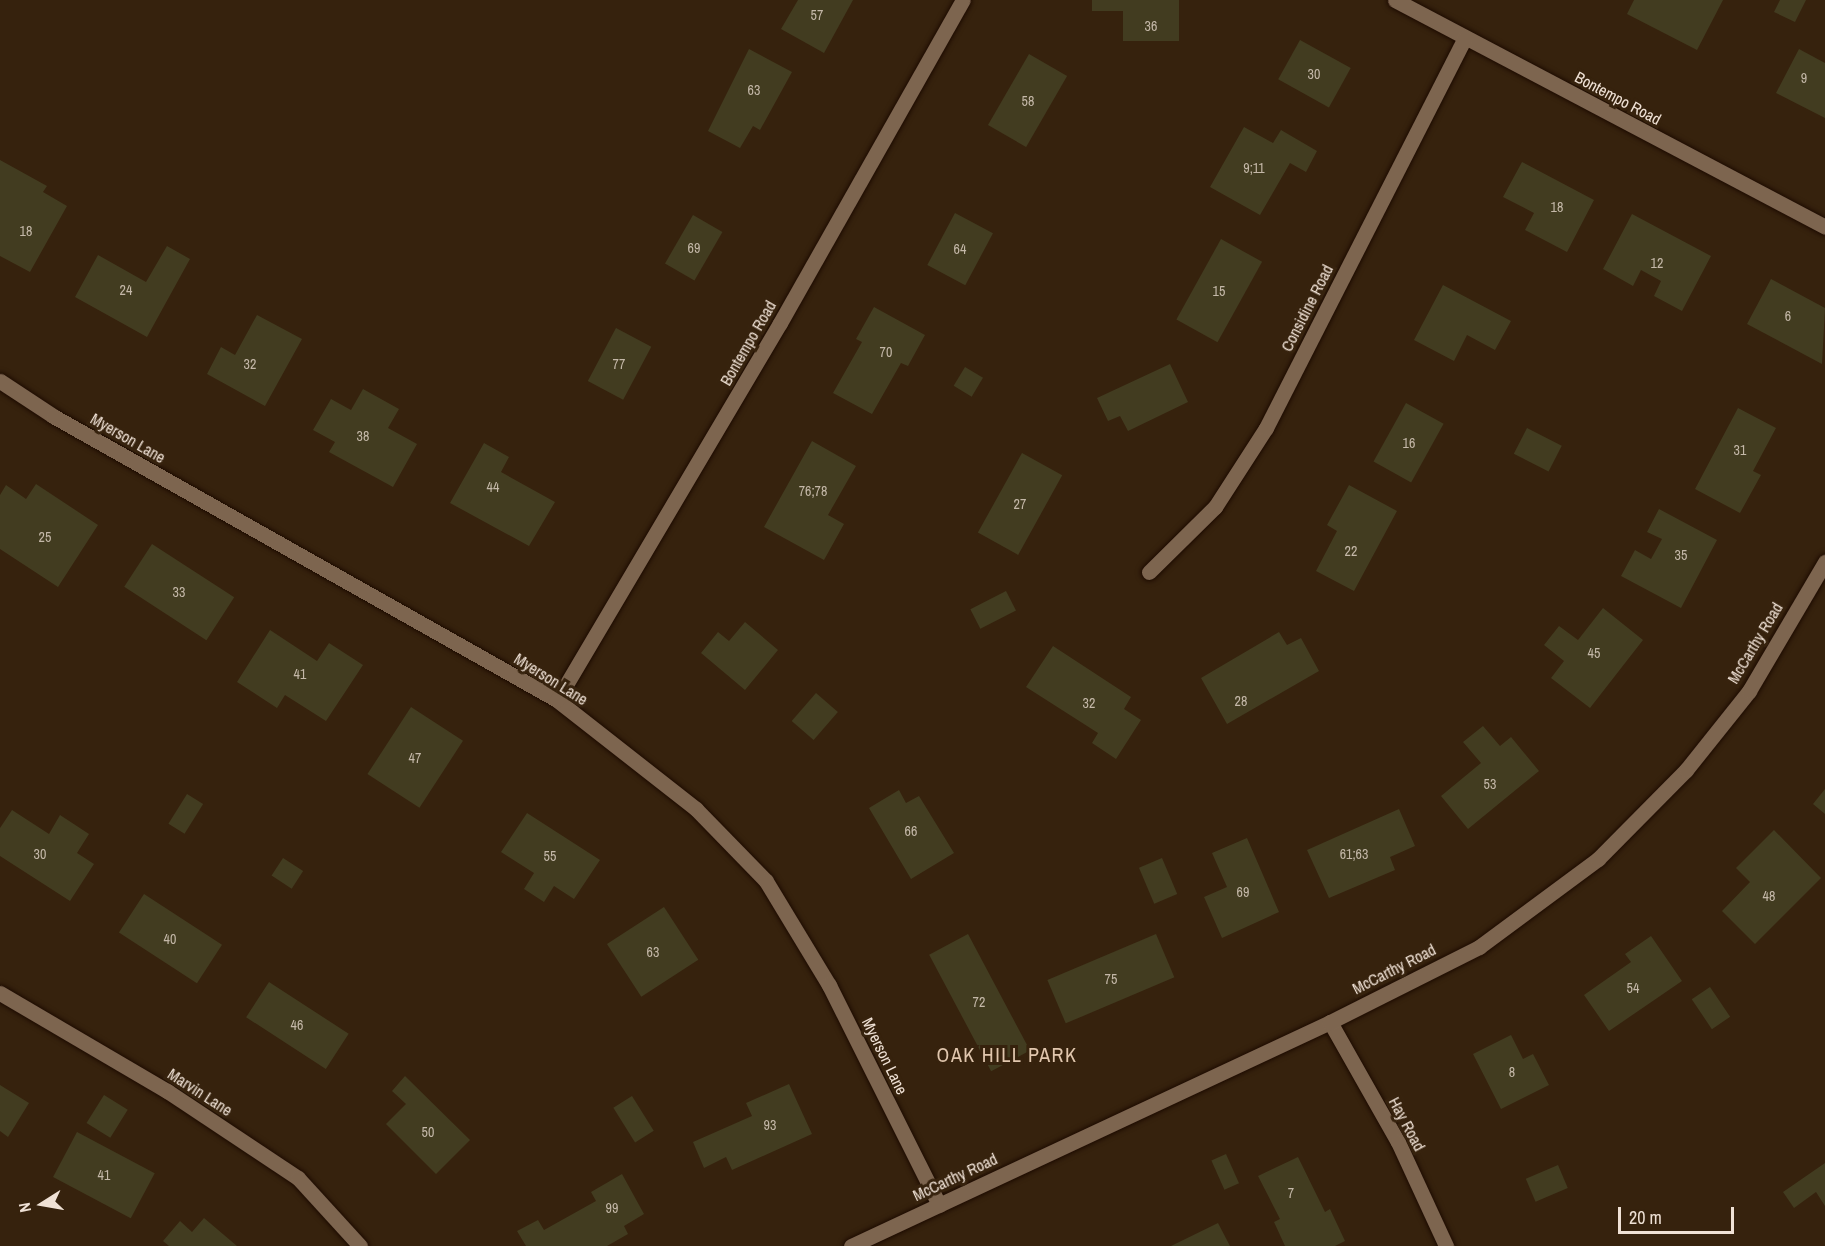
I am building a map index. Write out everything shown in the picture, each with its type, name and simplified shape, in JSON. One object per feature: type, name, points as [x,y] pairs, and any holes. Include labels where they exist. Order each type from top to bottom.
[{"type":"street","name":"Bontempo Road","points":[[557,700],[780,323],[963,0]]},
{"type":"street","name":"Bontempo Road","points":[[1395,0],[1825,226]]},
{"type":"street","name":"Considine Road","points":[[1149,572],[1215,507],[1266,428],[1465,38]]},
{"type":"street","name":"Myerson Lane","points":[[0,381],[53,416],[557,700],[696,809],[766,881],[829,985],[939,1205]]},
{"type":"street","name":"McCarthy Road","points":[[851,1246],[1330,1022],[1479,947],[1598,859],[1686,770],[1749,691],[1825,562]]},
{"type":"street","name":"Marvin Lane","points":[[0,993],[167,1091],[298,1178],[360,1246]]},
{"type":"street","name":"Hay Road","points":[[1330,1022],[1398,1142],[1446,1246]]},
{"type":"building","points":[[798,0],[853,0],[824,53],[781,29]]},
{"type":"building","points":[[1092,0],[1179,0],[1179,41],[1123,41],[1123,11],[1092,11]]},
{"type":"building","points":[[1634,0],[1723,0],[1697,50],[1627,14]]},
{"type":"building","points":[[1780,0],[1806,0],[1795,22],[1774,12]]},
{"type":"building","points":[[1300,40],[1351,68],[1329,107],[1278,79]]},
{"type":"building","points":[[749,49],[792,72],[760,130],[753,126],[740,148],[708,131]]},
{"type":"building","points":[[1799,49],[1825,63],[1825,118],[1776,93]]},
{"type":"building","points":[[1029,54],[1067,76],[1026,147],[988,125]]},
{"type":"building","points":[[1244,127],[1273,143],[1281,130],[1317,151],[1306,172],[1290,163],[1260,215],[1210,187]]},
{"type":"building","points":[[0,160],[47,186],[43,192],[67,206],[30,272],[0,256]]},
{"type":"building","points":[[1522,162],[1594,200],[1567,252],[1525,230],[1534,213],[1503,197]]},
{"type":"building","points":[[955,213],[993,233],[965,285],[927,265]]},
{"type":"building","points":[[1632,214],[1711,256],[1682,311],[1654,296],[1661,281],[1641,270],[1633,286],[1603,269]]},
{"type":"building","points":[[693,215],[722,232],[694,280],[665,263]]},
{"type":"building","points":[[1221,239],[1262,262],[1218,342],[1176,319]]},
{"type":"building","points":[[167,246],[190,259],[147,337],[75,297],[98,255],[146,282]]},
{"type":"building","points":[[1771,279],[1825,308],[1822,364],[1747,324]]},
{"type":"building","points":[[1443,285],[1511,321],[1495,350],[1467,335],[1454,361],[1414,340]]},
{"type":"building","points":[[874,307],[925,335],[908,366],[901,363],[872,414],[833,393],[862,342],[856,339]]},
{"type":"building","points":[[257,315],[302,339],[265,406],[207,374],[221,347],[235,355]]},
{"type":"building","points":[[616,328],[651,347],[623,400],[588,381]]},
{"type":"building","points":[[1170,364],[1188,402],[1128,431],[1120,416],[1108,421],[1097,398]]},
{"type":"building","points":[[965,367],[983,378],[972,397],[954,386]]},
{"type":"building","points":[[363,389],[399,409],[388,428],[417,444],[393,487],[329,452],[335,442],[313,430],[331,399],[351,410]]},
{"type":"building","points":[[1406,403],[1444,424],[1411,482],[1374,462]]},
{"type":"building","points":[[1738,408],[1776,428],[1753,471],[1761,475],[1740,513],[1695,489]]},
{"type":"building","points":[[1527,428],[1562,446],[1549,472],[1514,454]]},
{"type":"building","points":[[812,441],[856,466],[828,515],[844,524],[824,560],[764,527]]},
{"type":"building","points":[[484,443],[509,457],[501,472],[555,502],[529,546],[450,503]]},
{"type":"building","points":[[1022,453],[1062,475],[1018,555],[978,533]]},
{"type":"building","points":[[36,484],[98,525],[58,587],[0,549],[0,495],[6,485],[26,499]]},
{"type":"building","points":[[1349,485],[1397,511],[1354,591],[1316,571],[1337,531],[1327,525]]},
{"type":"building","points":[[1659,509],[1717,540],[1681,608],[1621,576],[1635,550],[1651,559],[1662,539],[1647,532]]},
{"type":"building","points":[[152,544],[234,597],[206,640],[124,587]]},
{"type":"building","points":[[1006,591],[1016,611],[980,629],[970,609]]},
{"type":"building","points":[[1603,608],[1643,640],[1590,708],[1551,678],[1564,661],[1544,645],[1559,626],[1578,640]]},
{"type":"building","points":[[745,622],[778,650],[745,690],[701,653],[718,632],[729,641]]},
{"type":"building","points":[[270,630],[317,661],[329,643],[363,665],[326,721],[285,695],[277,708],[237,682]]},
{"type":"building","points":[[1279,632],[1287,645],[1301,638],[1319,671],[1227,724],[1201,678]]},
{"type":"building","points":[[1053,646],[1131,697],[1124,709],[1141,720],[1116,759],[1092,743],[1098,733],[1026,687]]},
{"type":"building","points":[[816,693],[838,712],[814,740],[792,721]]},
{"type":"building","points":[[411,707],[463,741],[419,808],[367,774]]},
{"type":"building","points":[[1483,726],[1500,746],[1511,737],[1539,771],[1468,829],[1441,796],[1481,763],[1463,742]]},
{"type":"building","points":[[1825,789],[1825,814],[1813,804]]},
{"type":"building","points":[[899,790],[906,803],[919,796],[954,853],[911,879],[869,808]]},
{"type":"building","points":[[187,794],[203,804],[185,834],[168,824]]},
{"type":"building","points":[[1399,809],[1415,846],[1390,857],[1395,870],[1329,898],[1307,850]]},
{"type":"building","points":[[12,810],[49,834],[60,815],[89,834],[77,853],[94,864],[70,901],[0,856],[0,828]]},
{"type":"building","points":[[527,813],[600,860],[574,899],[554,886],[544,902],[524,889],[534,873],[501,852]]},
{"type":"building","points":[[1774,830],[1821,878],[1755,944],[1722,911],[1750,882],[1736,868]]},
{"type":"building","points":[[1247,838],[1279,912],[1222,938],[1204,897],[1227,887],[1212,853]]},
{"type":"building","points":[[283,858],[303,871],[292,889],[272,876]]},
{"type":"building","points":[[1162,858],[1177,894],[1154,904],[1139,868]]},
{"type":"building","points":[[144,894],[222,945],[197,983],[119,933]]},
{"type":"building","points":[[664,907],[698,960],[641,997],[607,944]]},
{"type":"building","points":[[968,934],[1030,1051],[991,1071],[929,955]]},
{"type":"building","points":[[1156,934],[1174,977],[1066,1023],[1047,980]]},
{"type":"building","points":[[1651,936],[1682,981],[1609,1031],[1584,995],[1631,962],[1625,954]]},
{"type":"building","points":[[269,982],[349,1034],[326,1069],[246,1017]]},
{"type":"building","points":[[1710,987],[1730,1017],[1712,1029],[1692,999]]},
{"type":"building","points":[[1511,1035],[1523,1059],[1533,1054],[1549,1085],[1501,1109],[1473,1054]]},
{"type":"building","points":[[405,1076],[470,1140],[436,1174],[386,1124],[406,1104],[392,1091]]},
{"type":"building","points":[[789,1084],[812,1134],[732,1170],[726,1157],[704,1168],[693,1142],[752,1116],[746,1103]]},
{"type":"building","points":[[0,1085],[29,1103],[8,1137],[0,1131]]},
{"type":"building","points":[[104,1095],[128,1110],[110,1138],[87,1123]]},
{"type":"building","points":[[632,1096],[654,1131],[635,1142],[613,1108]]},
{"type":"building","points":[[77,1132],[155,1173],[131,1218],[53,1177]]},
{"type":"building","points":[[1226,1154],[1239,1183],[1224,1190],[1211,1161]]},
{"type":"building","points":[[1298,1157],[1325,1212],[1330,1209],[1345,1241],[1335,1246],[1285,1246],[1274,1222],[1280,1219],[1258,1176]]},
{"type":"building","points":[[1825,1163],[1825,1206],[1816,1192],[1794,1208],[1783,1192]]},
{"type":"building","points":[[1558,1165],[1568,1188],[1536,1202],[1526,1179]]},
{"type":"building","points":[[622,1174],[644,1214],[624,1226],[628,1234],[607,1246],[526,1246],[517,1231],[538,1220],[544,1230],[596,1201],[591,1192]]},
{"type":"building","points":[[204,1218],[237,1246],[169,1246],[163,1241],[180,1221],[192,1232]]},
{"type":"building","points":[[1218,1223],[1230,1246],[1171,1246]]},
{"type":"district","name":"OAK HILL PARK","points":[[1007,1054]]}]
